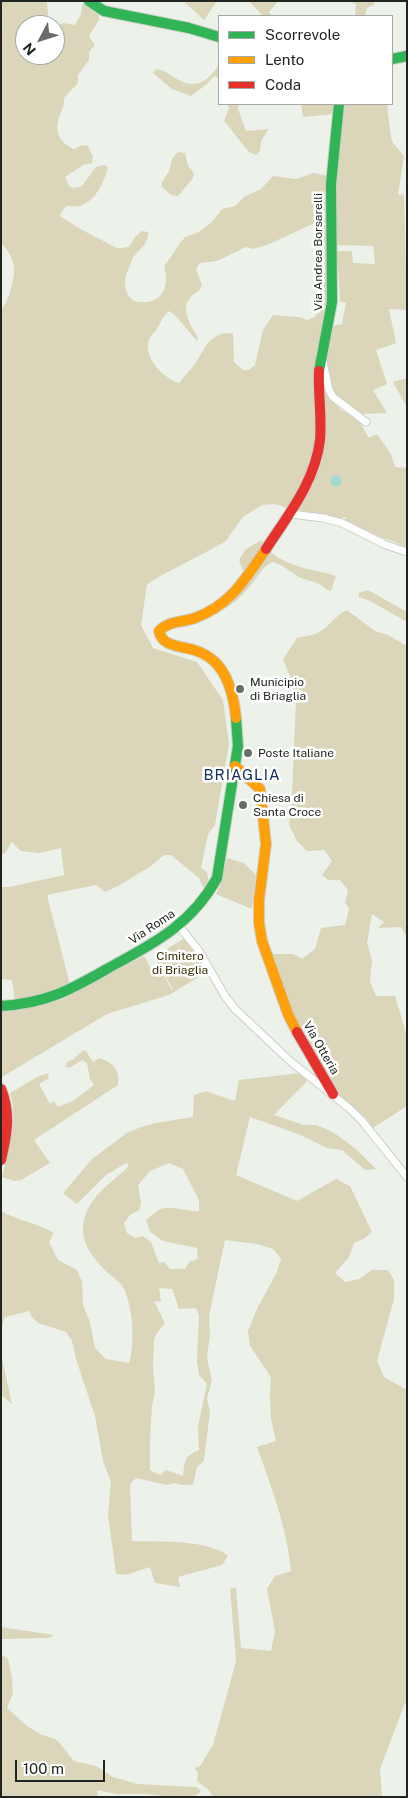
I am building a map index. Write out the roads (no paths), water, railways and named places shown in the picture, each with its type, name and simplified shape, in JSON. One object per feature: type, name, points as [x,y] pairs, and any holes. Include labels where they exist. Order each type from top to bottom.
[{"type":"main road","points":[[89,1],[104,11],[189,28],[218,37]]},
{"type":"main road","points":[[393,60],[407,56]]},
{"type":"main road","name":"Via Andrea Borsarelli","points":[[235,766],[238,728],[233,699],[223,673],[213,660],[196,650],[168,644],[159,635],[159,631],[166,624],[187,621],[215,609],[232,596],[244,583],[290,514],[307,484],[318,451],[320,422],[318,374],[320,354],[329,322],[332,302],[330,191],[339,105]]},
{"type":"main road","name":"Via Roma","points":[[1,1006],[32,1002],[70,990],[144,949],[179,926],[202,903],[217,878],[235,766]]},
{"type":"main road","name":"Via Otteria","points":[[235,766],[260,789],[266,844],[259,900],[259,923],[262,941],[288,1014],[298,1035],[333,1094]]},
{"type":"main road","points":[[1,1089],[7,1104],[9,1119],[1,1160]]},
{"type":"street","points":[[320,354],[329,390],[333,397],[366,422]]},
{"type":"street","points":[[290,514],[322,518],[342,523],[386,545],[407,552]]},
{"type":"street","name":"Via Otteria","points":[[179,926],[199,951],[225,996],[235,1009],[290,1062],[333,1094]]},
{"type":"street","points":[[333,1094],[362,1120],[407,1177]]},
{"type":"water","points":[[334,476],[338,476],[341,481],[340,485],[334,486],[331,483],[331,479]]},
{"type":"place","name":"Municipio di Briaglia","points":[[240,689]]},
{"type":"place","name":"Poste Italiane","points":[[248,753]]},
{"type":"place","name":"Chiesa di Santa Croce","points":[[243,805]]},
{"type":"district","name":"BRIAGLIA","points":[[242,775]]},
{"type":"park label","name":"Cimitero di Briaglia","points":[[180,963]]}]
